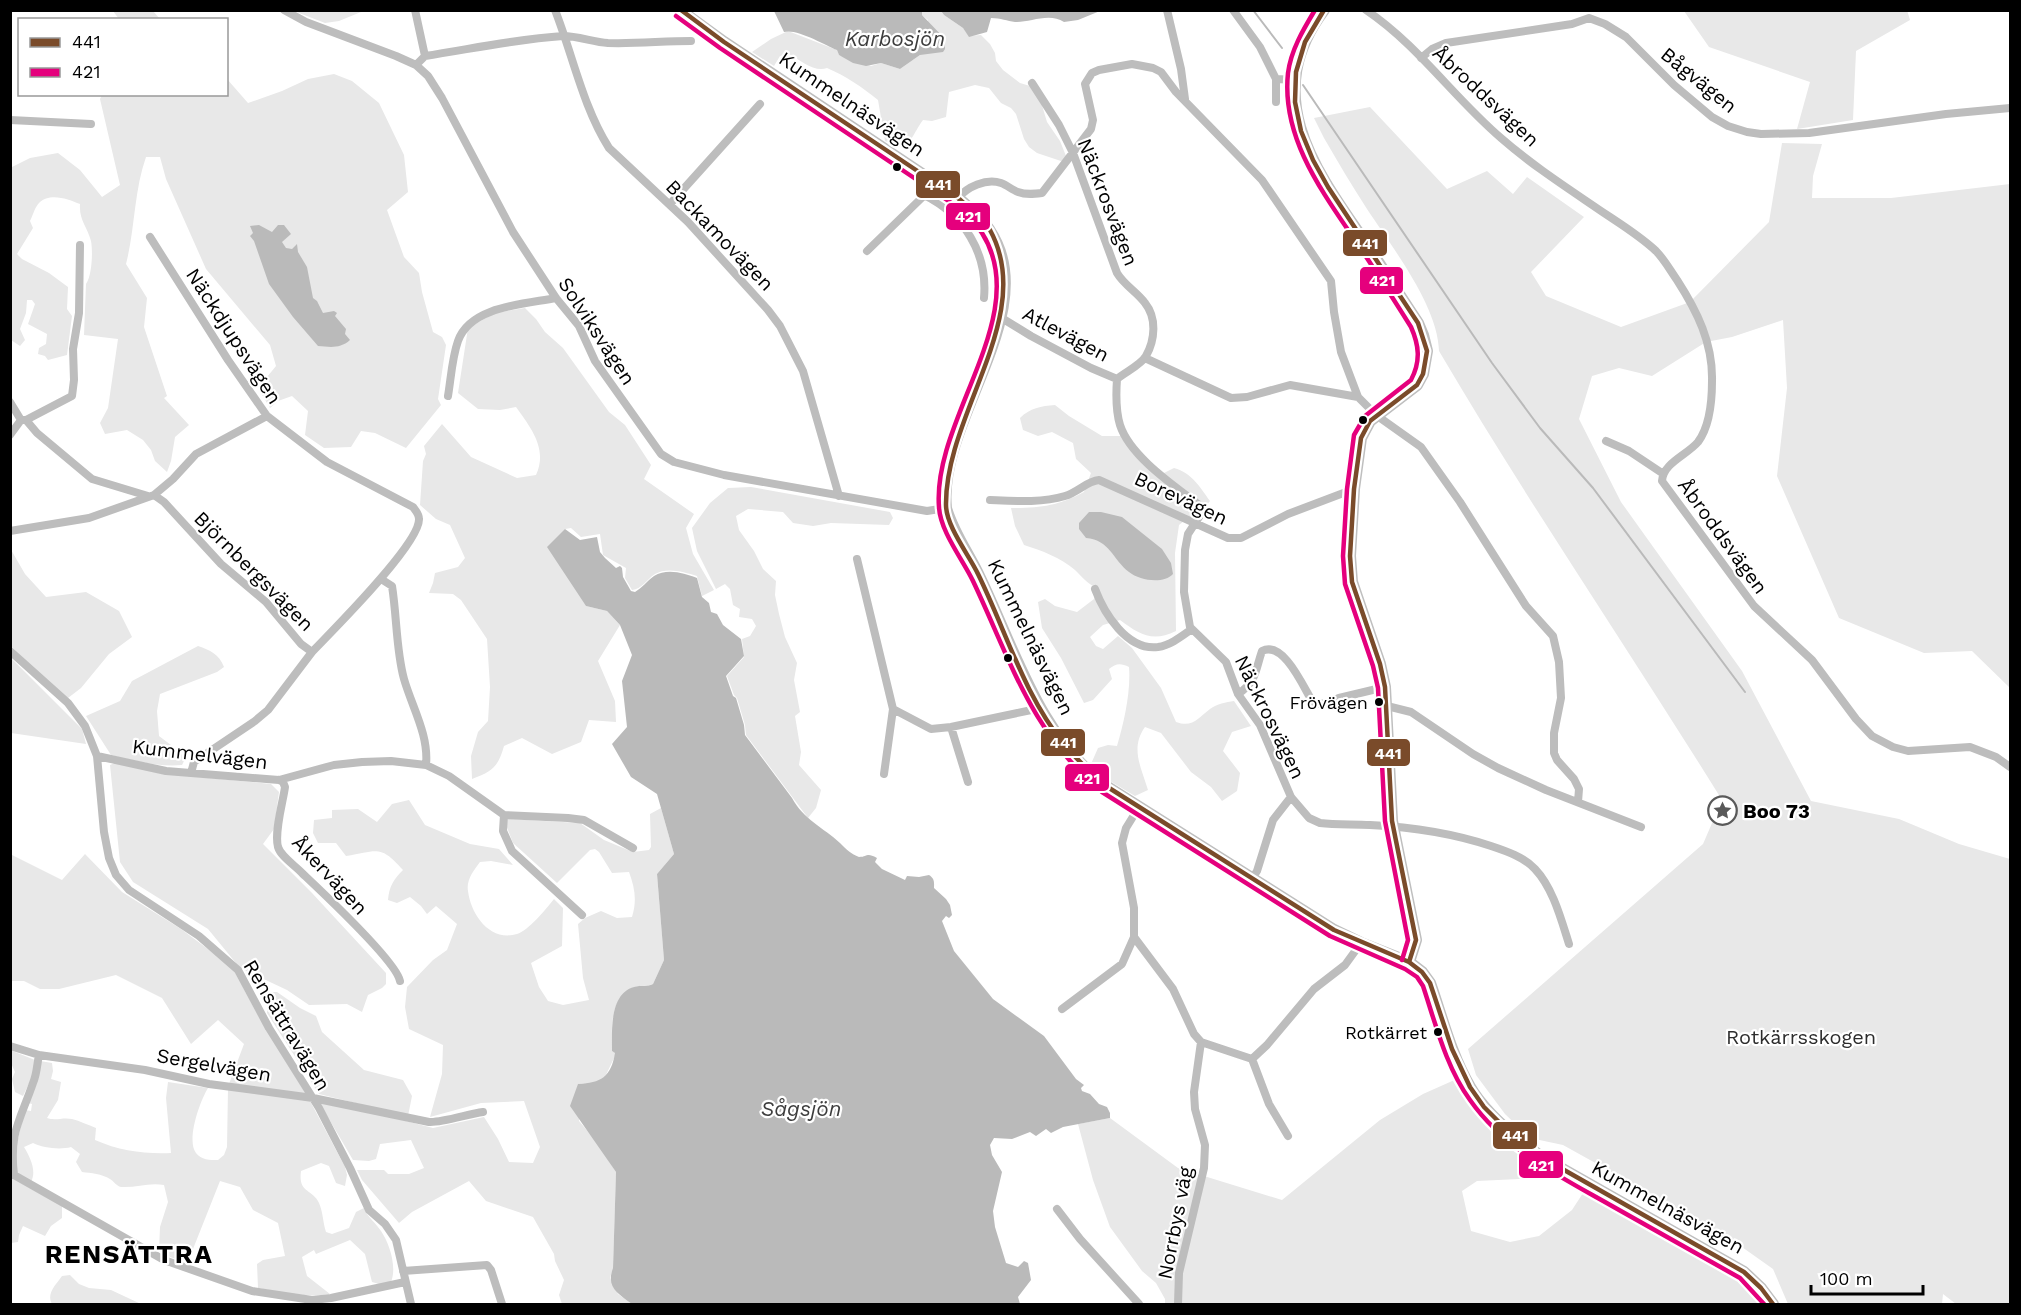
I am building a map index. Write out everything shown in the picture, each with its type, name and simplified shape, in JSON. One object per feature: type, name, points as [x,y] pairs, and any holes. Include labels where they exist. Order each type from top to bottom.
[{"type":"street","name":"Solviksvägen","points":[[284,10],[306,22],[416,65],[436,87],[502,213],[556,298],[579,326],[593,359],[661,454],[674,462],[694,469],[927,511],[946,508]]},
{"type":"street","points":[[415,10],[425,56]]},
{"type":"street","name":"Backamovägen","points":[[555,10],[586,100],[609,148],[670,204],[768,310],[780,326],[802,371],[839,496]]},
{"type":"street","name":"Kummelnäsvägen","points":[[680,10],[958,198],[990,231],[1001,254],[1006,287],[1000,317],[952,452],[945,483],[946,508],[952,525],[980,578],[1011,651],[1041,708],[1067,750],[1106,786],[1252,879],[1334,930],[1409,962],[1422,972],[1430,983],[1459,1066],[1471,1089],[1488,1110],[1524,1144],[1570,1175],[1729,1262],[1755,1281],[1773,1305]]},
{"type":"street","points":[[1167,10],[1181,69],[1185,100]]},
{"type":"street","points":[[1233,10],[1260,47],[1276,79],[1276,102]]},
{"type":"street","points":[[1324,10],[1306,37],[1299,61],[1296,80],[1297,120],[1312,161],[1424,334],[1426,357],[1423,374],[1417,385],[1376,415],[1364,429],[1354,489],[1350,556],[1352,582],[1380,664],[1385,687],[1393,827],[1416,939],[1409,962]]},
{"type":"street","name":"Åbroddsvägen","points":[[1366,10],[1382,21],[1422,58],[1500,137],[1527,159],[1656,251],[1689,297],[1702,325],[1711,357],[1711,402],[1706,429],[1699,441],[1662,473],[1662,481],[1754,606],[1812,660],[1856,719],[1872,736],[1893,747],[1908,751],[1970,747],[1996,757],[2010,767]]},
{"type":"street","name":"Bågvägen","points":[[1422,58],[1432,48],[1446,43],[1572,24],[1589,18],[1605,24],[1626,37],[1674,86],[1712,117],[1728,126],[1761,135],[1809,133],[1946,114],[2010,108]]},
{"type":"street","points":[[416,65],[425,56],[565,36],[598,42],[636,44],[691,41]]},
{"type":"street","points":[[958,198],[975,185],[990,181],[1030,195],[1042,193],[1091,129],[1093,120],[1085,84],[1092,73],[1132,64],[1161,72],[1262,180],[1331,281],[1341,352],[1358,397],[1376,415],[1421,447],[1460,502],[1526,606],[1553,636],[1561,698],[1554,733],[1554,753],[1557,760],[1574,778],[1579,789],[1578,802]]},
{"type":"street","points":[[1276,79],[1296,80]]},
{"type":"street","name":"Näckrosvägen","points":[[1032,83],[1059,125],[1073,153],[1100,223],[1112,264],[1122,282],[1145,303],[1153,319],[1154,328],[1145,358]]},
{"type":"street","points":[[670,204],[760,104]]},
{"type":"street","points":[[10,120],[91,124]]},
{"type":"street","points":[[867,251],[936,184]]},
{"type":"street","points":[[924,195],[954,216],[971,240],[984,269],[984,298]]},
{"type":"street","name":"Näckdjupsvägen","points":[[150,237],[228,360],[267,416],[334,466],[413,507],[418,513],[419,520]]},
{"type":"street","points":[[10,435],[24,420],[72,396],[73,349],[79,313],[80,245]]},
{"type":"street","points":[[448,396],[458,342],[465,327],[479,316],[494,310],[556,298]]},
{"type":"street","name":"Atlevägen","points":[[1000,317],[1041,342],[1117,379]]},
{"type":"street","points":[[1095,589],[1099,601],[1116,625],[1133,641],[1159,647],[1192,630],[1186,614],[1183,569],[1188,534],[1201,514],[1198,504],[1162,477],[1134,449],[1120,426],[1117,379],[1145,358],[1231,398],[1247,397],[1290,385],[1358,397]]},
{"type":"street","name":"Björnbergsvägen","points":[[10,402],[37,433],[92,479],[151,495],[164,502],[221,564],[266,602],[301,644],[312,652],[381,579],[417,530],[419,520]]},
{"type":"street","points":[[10,531],[89,518],[151,495],[173,480],[196,453],[267,416]]},
{"type":"street","points":[[1606,441],[1629,450],[1662,473]]},
{"type":"street","name":"Borevägen","points":[[990,500],[1065,496],[1082,489],[1092,481],[1099,480],[1228,538],[1241,538],[1288,514],[1354,489]]},
{"type":"street","points":[[858,559],[893,709],[884,774]]},
{"type":"street","points":[[381,579],[392,586],[404,678],[419,721],[426,751],[426,765]]},
{"type":"street","name":"Näckrosvägen","points":[[1192,630],[1226,662],[1238,694],[1260,725],[1291,797],[1309,818],[1320,823],[1435,832],[1476,841],[1524,860],[1545,882],[1569,944]]},
{"type":"street","points":[[1238,694],[1247,688],[1256,677],[1262,651],[1268,648],[1284,656],[1312,701],[1317,704],[1328,704],[1339,698],[1385,687]]},
{"type":"street","name":"Rensättravägen","points":[[10,651],[68,703],[85,726],[97,756],[106,841],[109,858],[116,875],[129,890],[199,936],[238,970],[269,1028],[313,1098],[351,1168],[369,1210],[385,1224],[396,1240],[411,1305]]},
{"type":"street","points":[[191,772],[194,762],[255,721],[277,699],[312,652]]},
{"type":"street","points":[[1387,706],[1411,712],[1490,764],[1641,827]]},
{"type":"street","points":[[893,709],[931,729],[951,728],[1041,708]]},
{"type":"street","points":[[951,728],[968,782]]},
{"type":"street","name":"Kummelvägen","points":[[97,756],[143,767],[279,780],[334,765],[362,762],[391,761],[426,765],[449,776],[504,815]]},
{"type":"street","name":"Åkervägen","points":[[279,780],[285,787],[278,837],[280,852],[331,900],[379,951],[399,974],[400,981]]},
{"type":"street","points":[[1252,879],[1257,871],[1273,820],[1291,797]]},
{"type":"street","points":[[1062,1009],[1122,964],[1134,937],[1134,908],[1122,843],[1126,828],[1139,807]]},
{"type":"street","points":[[582,915],[512,851],[503,831],[504,815],[584,820],[633,848]]},
{"type":"street","points":[[1134,937],[1173,989],[1194,1034],[1201,1042],[1252,1059]]},
{"type":"street","points":[[1252,1059],[1267,1045],[1314,989],[1345,965],[1361,943]]},
{"type":"street","name":"Norrbys väg","points":[[1178,1305],[1179,1273],[1204,1168],[1205,1145],[1194,1092],[1201,1042]]},
{"type":"street","name":"Sergelvägen","points":[[10,1046],[39,1055],[144,1070],[209,1084],[313,1098],[429,1122],[483,1112]]},
{"type":"street","points":[[39,1055],[34,1081],[14,1136],[12,1175],[164,1260],[252,1291],[312,1300],[405,1282]]},
{"type":"street","points":[[1252,1059],[1269,1104],[1288,1136]]},
{"type":"street","name":"Norrbys väg","points":[[1057,1209],[1080,1239],[1139,1305]]},
{"type":"street","points":[[403,1271],[487,1265],[491,1270],[502,1305]]},
{"type":"green space","points":[[361,10],[339,21],[325,23],[294,11]]},
{"type":"green space","points":[[1907,10],[1910,20],[1856,51],[1853,120],[1797,129],[1810,82],[1709,47],[1684,11]]},
{"type":"green space","points":[[113,11],[153,11],[159,18],[118,18]]},
{"type":"green space","points":[[922,11],[941,11],[963,28],[969,36],[981,35],[990,44],[996,61],[1003,70],[1020,83],[1030,86],[1041,102],[1047,122],[1060,141],[1066,156],[1064,162],[1037,153],[1029,147],[1016,114],[1011,108],[1001,103],[989,88],[975,85],[949,92],[946,117],[932,121],[923,120],[909,142],[900,145],[885,141],[878,100],[854,82],[827,68],[813,67],[789,54],[780,56],[774,66],[752,52],[788,31],[837,50],[839,55],[871,66],[881,63],[900,69],[920,55],[928,20],[922,15]]},
{"type":"green space","points":[[334,74],[352,81],[379,103],[404,155],[408,192],[387,210],[404,257],[419,273],[433,332],[442,337],[446,345],[438,399],[441,405],[406,448],[375,433],[361,431],[351,447],[324,448],[305,435],[308,411],[292,396],[278,401],[270,408],[258,388],[276,366],[270,345],[206,269],[166,179],[160,157],[146,157],[139,183],[126,264],[147,298],[144,327],[167,396],[164,398],[189,425],[175,437],[167,472],[155,461],[151,450],[143,440],[127,430],[105,434],[100,423],[108,408],[118,339],[84,335],[86,284],[91,270],[92,251],[80,204],[54,197],[39,203],[30,221],[33,228],[17,254],[68,287],[67,309],[72,316],[67,355],[48,360],[45,356],[38,354],[39,348],[46,344],[47,334],[28,324],[35,304],[32,300],[27,300],[26,313],[20,329],[25,340],[20,346],[11,340],[10,168],[30,158],[58,153],[80,170],[102,197],[120,185],[100,99],[102,96],[228,96],[228,80],[248,103],[308,79]]},
{"type":"green space","name":"Rotkärrsskogen","points":[[1370,107],[1447,189],[1487,171],[1513,194],[1527,177],[1584,217],[1531,272],[1546,296],[1621,327],[1690,302],[1769,222],[1782,143],[1822,144],[1813,176],[1812,198],[1891,198],[2010,184],[2010,688],[1972,651],[1924,653],[1839,618],[1777,476],[1787,388],[1783,320],[1732,337],[1706,342],[1652,376],[1619,368],[1592,376],[1579,419],[1621,502],[1742,671],[1811,801],[1899,819],[1959,844],[2010,859],[2010,1304],[1956,1304],[1943,1294],[1942,1304],[1788,1304],[1773,1269],[1725,1235],[1563,1145],[1530,1138],[1505,1114],[1476,1075],[1468,1049],[1703,844],[1722,800],[1473,408],[1439,351],[1431,315],[1412,277],[1350,183],[1314,118]]},
{"type":"green space","points":[[525,308],[545,332],[563,348],[609,412],[625,425],[651,465],[644,479],[694,514],[686,528],[693,554],[714,590],[702,596],[697,576],[670,571],[655,574],[641,586],[632,590],[625,578],[626,568],[603,555],[600,534],[581,537],[571,528],[565,529],[586,606],[607,611],[620,625],[598,661],[615,701],[616,722],[589,720],[581,742],[552,754],[522,738],[504,746],[494,767],[472,779],[471,756],[478,732],[488,721],[490,687],[487,639],[461,600],[453,594],[429,593],[435,573],[458,567],[465,558],[450,525],[436,519],[420,505],[423,461],[426,454],[424,446],[442,424],[471,457],[517,478],[536,475],[540,456],[539,448],[532,431],[516,407],[500,410],[478,409],[458,393],[468,328],[495,313]]},
{"type":"green space","points":[[1055,405],[1102,436],[1121,436],[1158,476],[1174,468],[1186,473],[1210,501],[1179,525],[1175,553],[1176,631],[1160,636],[1146,635],[1120,620],[1103,625],[1090,637],[1096,646],[1103,649],[1118,636],[1132,648],[1161,688],[1176,722],[1191,723],[1210,709],[1234,701],[1251,726],[1232,732],[1223,751],[1240,773],[1237,791],[1222,801],[1211,787],[1191,772],[1161,733],[1145,727],[1138,742],[1138,758],[1148,790],[1135,796],[1110,781],[1091,764],[1098,748],[1108,745],[1117,746],[1126,707],[1129,667],[1119,664],[1109,669],[1112,679],[1093,700],[1084,703],[1061,658],[1042,628],[1038,602],[1045,599],[1055,606],[1077,612],[1094,599],[1096,588],[1063,561],[1024,545],[1015,526],[1011,508],[1049,505],[1084,492],[1091,473],[1076,459],[1073,443],[1052,432],[1038,436],[1023,430],[1020,418],[1036,408]]},
{"type":"green space","points":[[751,487],[890,512],[893,518],[889,525],[831,523],[813,526],[793,523],[783,512],[748,509],[736,516],[739,530],[763,569],[776,581],[775,595],[779,614],[785,637],[797,663],[794,680],[800,712],[795,716],[801,752],[799,765],[821,790],[816,808],[808,818],[746,735],[737,698],[727,676],[744,657],[742,639],[750,636],[756,626],[752,619],[739,617],[740,609],[733,605],[730,589],[725,584],[716,589],[697,551],[692,528],[710,503],[728,488]]},
{"type":"green space","points":[[10,548],[25,574],[46,597],[86,592],[119,611],[132,637],[109,654],[81,688],[68,698],[11,646]]},
{"type":"green space","points":[[198,646],[214,653],[224,667],[217,672],[160,694],[157,711],[159,736],[179,751],[185,759],[182,765],[155,764],[111,755],[86,716],[120,701],[132,681]]},
{"type":"green space","points":[[10,657],[82,729],[86,744],[11,733]]},
{"type":"green space","points":[[117,762],[198,777],[271,784],[279,792],[274,829],[263,844],[386,973],[386,984],[368,995],[362,1012],[347,1004],[309,1005],[287,990],[240,968],[208,929],[133,882],[120,862],[110,765]]},
{"type":"green space","points":[[409,800],[425,825],[470,844],[499,849],[513,865],[491,861],[480,862],[469,879],[468,891],[473,909],[490,930],[498,934],[517,934],[542,914],[554,899],[563,908],[562,946],[531,963],[539,987],[548,1001],[563,1005],[589,1000],[583,978],[578,924],[601,911],[617,918],[632,917],[635,900],[631,878],[629,872],[612,873],[595,849],[590,850],[557,883],[513,843],[505,822],[508,819],[580,823],[604,840],[633,852],[649,850],[651,847],[650,814],[661,808],[674,854],[657,874],[664,960],[653,984],[630,989],[618,1001],[612,1025],[612,1051],[616,1053],[604,1079],[594,1083],[578,1084],[579,1121],[596,1141],[616,1172],[613,1268],[610,1278],[618,1294],[632,1304],[562,1304],[559,1295],[564,1280],[554,1254],[533,1217],[486,1201],[469,1181],[412,1212],[399,1223],[362,1180],[357,1170],[384,1170],[388,1174],[409,1174],[424,1168],[411,1140],[380,1144],[376,1159],[353,1160],[319,1102],[363,1110],[433,1128],[484,1117],[509,1162],[533,1163],[540,1147],[524,1101],[481,1103],[430,1117],[442,1074],[443,1045],[409,1029],[405,1007],[407,987],[433,960],[447,950],[457,924],[436,906],[427,914],[410,897],[397,903],[388,900],[392,883],[403,870],[389,856],[372,851],[346,856],[336,843],[318,843],[313,833],[314,820],[332,818],[332,810],[358,809],[377,822],[392,804]]},
{"type":"green space","points":[[10,854],[62,880],[85,854],[122,892],[181,929],[232,967],[307,1096],[229,1084],[244,1044],[218,1020],[191,1044],[162,998],[116,975],[59,989],[40,989],[24,981],[11,981]]},
{"type":"green space","points":[[268,992],[277,992],[316,1016],[322,1032],[364,1070],[403,1080],[412,1096],[408,1116],[319,1094],[267,1013]]},
{"type":"green space","points":[[10,1050],[35,1060],[32,1077],[23,1096],[15,1092],[12,1079],[15,1072],[11,1063]]},
{"type":"green space","points":[[40,1061],[52,1063],[51,1079],[61,1082],[58,1100],[47,1118],[81,1122],[96,1128],[95,1140],[132,1151],[171,1153],[166,1098],[168,1082],[208,1088],[201,1102],[193,1130],[193,1147],[200,1157],[209,1160],[218,1160],[224,1155],[227,1147],[228,1088],[309,1099],[347,1175],[345,1186],[336,1183],[329,1166],[321,1163],[301,1171],[302,1184],[319,1203],[326,1232],[332,1234],[349,1228],[356,1212],[364,1208],[381,1231],[390,1249],[393,1263],[391,1282],[379,1284],[372,1282],[365,1254],[350,1240],[316,1254],[314,1250],[302,1257],[307,1276],[330,1294],[303,1295],[258,1288],[257,1264],[263,1260],[285,1256],[278,1223],[253,1210],[240,1187],[220,1181],[191,1254],[179,1259],[159,1251],[160,1227],[168,1202],[164,1185],[119,1186],[104,1176],[82,1172],[76,1162],[80,1154],[71,1147],[52,1148],[33,1143],[24,1147],[33,1169],[31,1182],[16,1174],[14,1155],[25,1110],[31,1111],[32,1104],[28,1103]]},
{"type":"green space","points":[[1459,1078],[1504,1133],[1544,1169],[1519,1179],[1477,1181],[1462,1191],[1471,1231],[1510,1242],[1539,1236],[1572,1210],[1583,1193],[1746,1285],[1760,1304],[1165,1304],[1165,1299],[1156,1283],[1142,1271],[1110,1227],[1093,1180],[1078,1124],[1110,1118],[1178,1168],[1282,1200],[1380,1120],[1423,1094]]},
{"type":"green space","points":[[10,1177],[62,1206],[62,1218],[51,1226],[45,1236],[23,1226],[18,1242],[11,1243]]},
{"type":"green space","points":[[70,1275],[79,1284],[89,1288],[111,1290],[141,1304],[52,1304],[50,1296],[52,1289],[62,1276]]},
{"type":"water","name":"Karbosjön","points":[[774,11],[922,11],[922,15],[945,39],[945,49],[943,52],[920,55],[900,69],[881,63],[866,66],[853,63],[839,55],[837,50],[796,32],[784,32]]},
{"type":"water","name":"Karbosjön","points":[[941,11],[1100,11],[1078,20],[1064,22],[1052,18],[1015,22],[991,18],[987,32],[969,37],[963,28]]},
{"type":"water","points":[[259,225],[272,232],[278,225],[284,225],[291,234],[282,242],[286,248],[292,249],[297,244],[298,252],[307,267],[313,298],[323,313],[334,311],[337,313],[335,316],[346,329],[345,334],[350,340],[335,347],[318,346],[293,317],[269,284],[254,241],[250,236],[253,233],[250,226]]},
{"type":"water","points":[[1089,512],[1122,517],[1162,549],[1171,563],[1173,574],[1164,579],[1152,580],[1139,578],[1129,572],[1106,546],[1101,542],[1086,538],[1079,529],[1079,523]]},
{"type":"water","name":"Sågsjön","points":[[565,529],[580,540],[597,537],[600,552],[616,568],[620,566],[622,568],[623,577],[631,591],[635,592],[654,576],[664,572],[681,573],[697,578],[702,597],[709,603],[711,612],[717,614],[723,625],[741,639],[744,656],[726,676],[733,696],[736,698],[745,735],[802,812],[854,855],[859,857],[871,855],[877,858],[875,862],[882,869],[905,880],[907,876],[931,876],[934,888],[950,905],[952,915],[949,918],[946,916],[942,921],[954,951],[993,999],[1044,1036],[1076,1079],[1084,1085],[1081,1088],[1082,1091],[1107,1107],[1110,1118],[1063,1127],[1051,1133],[1046,1129],[1036,1136],[1030,1132],[1012,1139],[994,1138],[990,1145],[992,1155],[1002,1172],[993,1211],[995,1227],[1006,1263],[1018,1267],[1024,1261],[1028,1263],[1031,1280],[1018,1297],[1020,1304],[632,1304],[614,1289],[611,1275],[616,1172],[570,1106],[578,1084],[599,1080],[611,1068],[615,1053],[612,1051],[614,1014],[620,997],[634,987],[653,984],[664,960],[657,874],[674,854],[657,794],[631,777],[612,744],[627,727],[622,681],[632,655],[620,625],[607,611],[586,606],[547,547]]},
{"type":"waterway","points":[[1253,10],[1282,48]]},
{"type":"waterway","points":[[1303,85],[1492,363],[1540,428],[1593,488],[1745,692]]},
{"type":"transit line","name":"441","points":[[681,10],[724,42],[958,198],[990,230],[1002,263],[1003,296],[996,331],[959,435],[950,470],[947,513],[954,531],[978,574],[1027,684],[1050,725],[1069,750],[1106,786],[1334,930],[1409,962],[1422,972],[1430,983],[1452,1049],[1470,1087],[1484,1107],[1503,1126],[1543,1158],[1744,1272],[1761,1288],[1773,1304]]},
{"type":"transit line","name":"421","points":[[1315,10],[1298,40],[1288,73],[1291,121],[1298,143],[1319,186],[1411,327],[1418,353],[1411,380],[1365,416],[1354,435],[1347,489],[1343,556],[1345,584],[1373,666],[1378,688],[1385,821],[1408,940],[1402,960]]},
{"type":"transit line","name":"441","points":[[1324,10],[1305,42],[1296,72],[1295,102],[1301,131],[1328,187],[1418,323],[1427,351],[1423,374],[1417,385],[1370,421],[1361,438],[1354,489],[1350,556],[1352,582],[1380,664],[1385,687],[1392,821],[1416,940],[1409,962]]},
{"type":"transit line","name":"421","points":[[676,16],[953,204],[982,233],[995,265],[996,298],[989,333],[950,439],[941,473],[940,516],[1025,694],[1057,745],[1102,792],[1330,936],[1405,969],[1417,977],[1423,986],[1454,1074],[1470,1100],[1500,1134],[1554,1173],[1740,1278],[1764,1304]]},
{"type":"place","name":"Frövägen","points":[[1379,702]]},
{"type":"place","name":"Boo 73","points":[[1722,811]]},
{"type":"place","name":"Rotkärret","points":[[1438,1032]]},
{"type":"district","name":"RENSÄTTRA","points":[[129,1254]]}]
